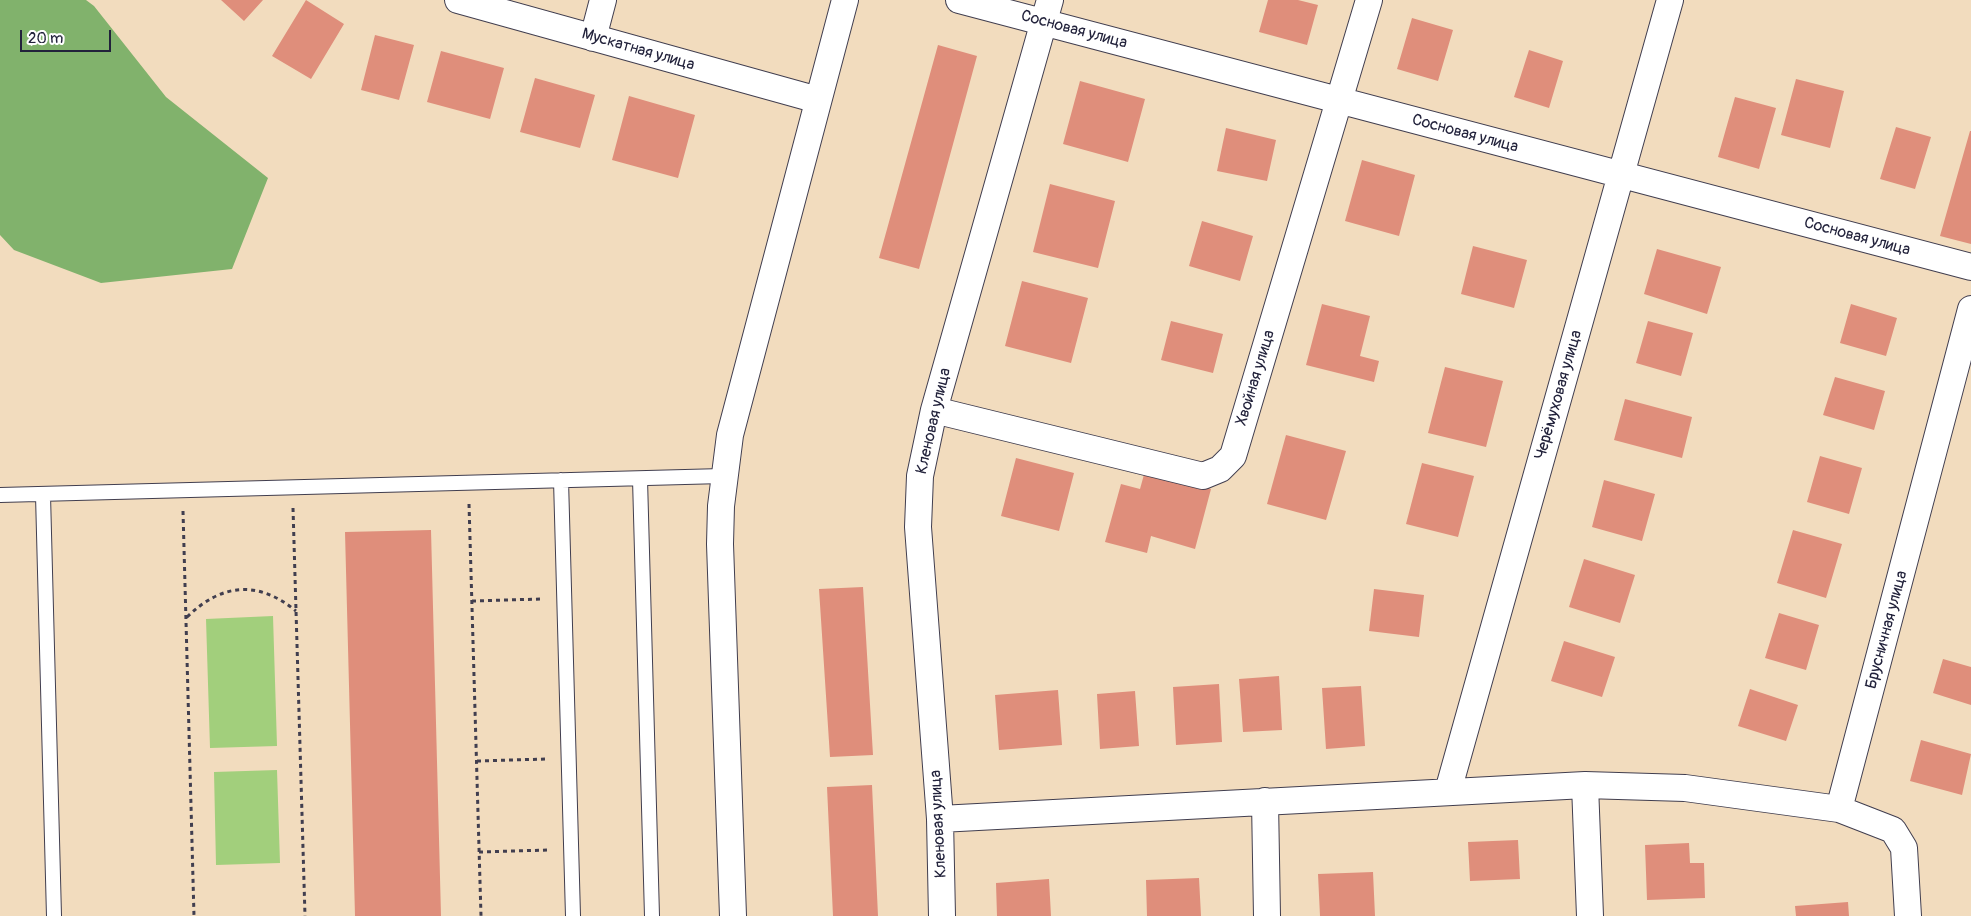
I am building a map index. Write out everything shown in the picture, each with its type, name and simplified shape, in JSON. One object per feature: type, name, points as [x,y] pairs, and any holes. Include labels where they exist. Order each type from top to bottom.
[{"type":"street","name":"Мускатная улица","points":[[458,0],[818,100]]},
{"type":"street","points":[[593,38],[603,0]]},
{"type":"street","points":[[733,916],[720,544],[724,476],[730,435],[845,0]]},
{"type":"street","name":"Сосновая улица","points":[[959,0],[1046,11],[1341,101],[1971,267]]},
{"type":"street","name":"Хвойная улица","points":[[934,410],[1203,476],[1220,469],[1233,456],[1341,101],[1369,0]]},
{"type":"street","name":"Черёмуховая улица","points":[[1448,791],[1670,0]]},
{"type":"street","name":"Кленовая улица","points":[[942,916],[940,819],[918,527],[920,476],[934,410],[1046,11]]},
{"type":"street","name":"Брусничная улица","points":[[1839,809],[1971,309]]},
{"type":"street","points":[[1585,785],[1590,916]]},
{"type":"street","points":[[940,819],[1585,785],[1685,788],[1839,809],[1893,830],[1904,848],[1908,916]]},
{"type":"street","points":[[1264,801],[1267,916]]},
{"type":"lane","points":[[0,495],[724,476]]},
{"type":"lane","points":[[640,479],[652,916]]},
{"type":"lane","points":[[561,480],[573,916]]},
{"type":"lane","points":[[43,494],[54,916]]},
{"type":"path","points":[[469,483],[481,916]]},
{"type":"path","points":[[293,488],[305,916]]},
{"type":"path","points":[[183,491],[194,916]]},
{"type":"path","points":[[186,618],[200,604],[219,594],[249,589],[267,593],[282,600],[296,612]]},
{"type":"path","points":[[472,601],[564,599]]},
{"type":"path","points":[[476,761],[569,758]]},
{"type":"path","points":[[479,852],[571,850]]},
{"type":"green space","points":[[0,0],[86,0],[94,6],[166,97],[268,178],[232,269],[101,283],[14,250],[0,235]]},
{"type":"green space","points":[[273,616],[277,746],[210,748],[206,619]]},
{"type":"green space","points":[[277,770],[280,863],[216,865],[214,772]]},
{"type":"building","points":[[221,0],[263,0],[244,21]]},
{"type":"building","points":[[306,0],[344,24],[311,79],[272,56]]},
{"type":"building","points":[[1268,0],[1298,0],[1318,5],[1307,45],[1259,32]]},
{"type":"building","points":[[1412,18],[1453,30],[1438,81],[1397,69]]},
{"type":"building","points":[[375,35],[414,45],[399,100],[361,90]]},
{"type":"building","points":[[938,45],[977,56],[919,269],[879,258]]},
{"type":"building","points":[[1529,50],[1563,61],[1549,108],[1514,97]]},
{"type":"building","points":[[441,51],[504,68],[490,119],[427,102]]},
{"type":"building","points":[[535,78],[595,95],[580,148],[520,132]]},
{"type":"building","points":[[1796,79],[1844,91],[1830,148],[1781,135]]},
{"type":"building","points":[[1080,81],[1145,99],[1128,162],[1063,144]]},
{"type":"building","points":[[629,96],[695,115],[678,178],[612,160]]},
{"type":"building","points":[[1735,97],[1776,108],[1759,169],[1718,157]]},
{"type":"building","points":[[1896,127],[1931,137],[1915,189],[1880,179]]},
{"type":"building","points":[[1226,128],[1276,140],[1267,181],[1217,171]]},
{"type":"building","points":[[1971,131],[1971,244],[1940,236]]},
{"type":"building","points":[[1362,160],[1415,175],[1399,236],[1345,221]]},
{"type":"building","points":[[1050,184],[1115,201],[1098,268],[1033,252]]},
{"type":"building","points":[[1202,221],[1253,236],[1240,281],[1189,266]]},
{"type":"building","points":[[1473,246],[1527,260],[1514,308],[1461,294]]},
{"type":"building","points":[[1657,249],[1721,267],[1707,314],[1644,294]]},
{"type":"building","points":[[1022,281],[1088,298],[1071,363],[1005,346]]},
{"type":"building","points":[[1322,304],[1370,316],[1360,356],[1379,361],[1374,382],[1306,365]]},
{"type":"building","points":[[1851,304],[1897,318],[1886,356],[1840,343]]},
{"type":"building","points":[[1171,321],[1223,334],[1213,373],[1161,360]]},
{"type":"building","points":[[1648,321],[1693,333],[1681,376],[1636,363]]},
{"type":"building","points":[[1445,367],[1503,381],[1486,447],[1428,433]]},
{"type":"building","points":[[1835,377],[1885,391],[1874,430],[1823,415]]},
{"type":"building","points":[[1625,399],[1692,417],[1682,458],[1614,440]]},
{"type":"building","points":[[1286,435],[1346,451],[1326,520],[1267,504]]},
{"type":"building","points":[[1820,456],[1862,468],[1849,514],[1807,502]]},
{"type":"building","points":[[1016,458],[1074,473],[1059,531],[1001,516]]},
{"type":"building","points":[[1422,463],[1474,476],[1458,537],[1406,524]]},
{"type":"building","points":[[1145,471],[1211,489],[1195,549],[1151,536],[1147,553],[1105,542],[1121,484],[1140,489]]},
{"type":"building","points":[[1604,480],[1655,494],[1642,541],[1592,527]]},
{"type":"building","points":[[431,530],[441,916],[355,916],[345,532]]},
{"type":"building","points":[[1793,530],[1842,544],[1826,598],[1777,583]]},
{"type":"building","points":[[1584,559],[1635,575],[1620,623],[1569,607]]},
{"type":"building","points":[[863,587],[873,755],[830,757],[819,589]]},
{"type":"building","points":[[1374,589],[1424,595],[1419,637],[1369,631]]},
{"type":"building","points":[[1779,613],[1819,625],[1806,670],[1765,658]]},
{"type":"building","points":[[1564,641],[1615,657],[1602,697],[1551,681]]},
{"type":"building","points":[[1943,659],[1971,667],[1971,705],[1933,693]]},
{"type":"building","points":[[1279,676],[1282,730],[1243,732],[1239,679]]},
{"type":"building","points":[[1219,684],[1222,742],[1176,745],[1173,687]]},
{"type":"building","points":[[1361,686],[1365,746],[1326,749],[1322,688]]},
{"type":"building","points":[[1750,689],[1798,705],[1786,741],[1738,726]]},
{"type":"building","points":[[1058,690],[1062,745],[999,750],[995,695]]},
{"type":"building","points":[[1135,691],[1139,746],[1100,749],[1097,694]]},
{"type":"building","points":[[1921,740],[1971,754],[1962,795],[1910,781]]},
{"type":"building","points":[[872,785],[878,916],[833,916],[827,787]]},
{"type":"building","points":[[1518,840],[1520,879],[1470,881],[1468,842]]},
{"type":"building","points":[[1689,843],[1690,863],[1704,863],[1705,898],[1647,900],[1645,845]]},
{"type":"building","points":[[1373,872],[1375,916],[1320,916],[1318,874]]},
{"type":"building","points":[[1199,878],[1201,916],[1147,916],[1146,880]]},
{"type":"building","points":[[1049,879],[1051,916],[997,916],[996,883]]},
{"type":"building","points":[[1848,902],[1849,916],[1796,916],[1795,906]]}]
